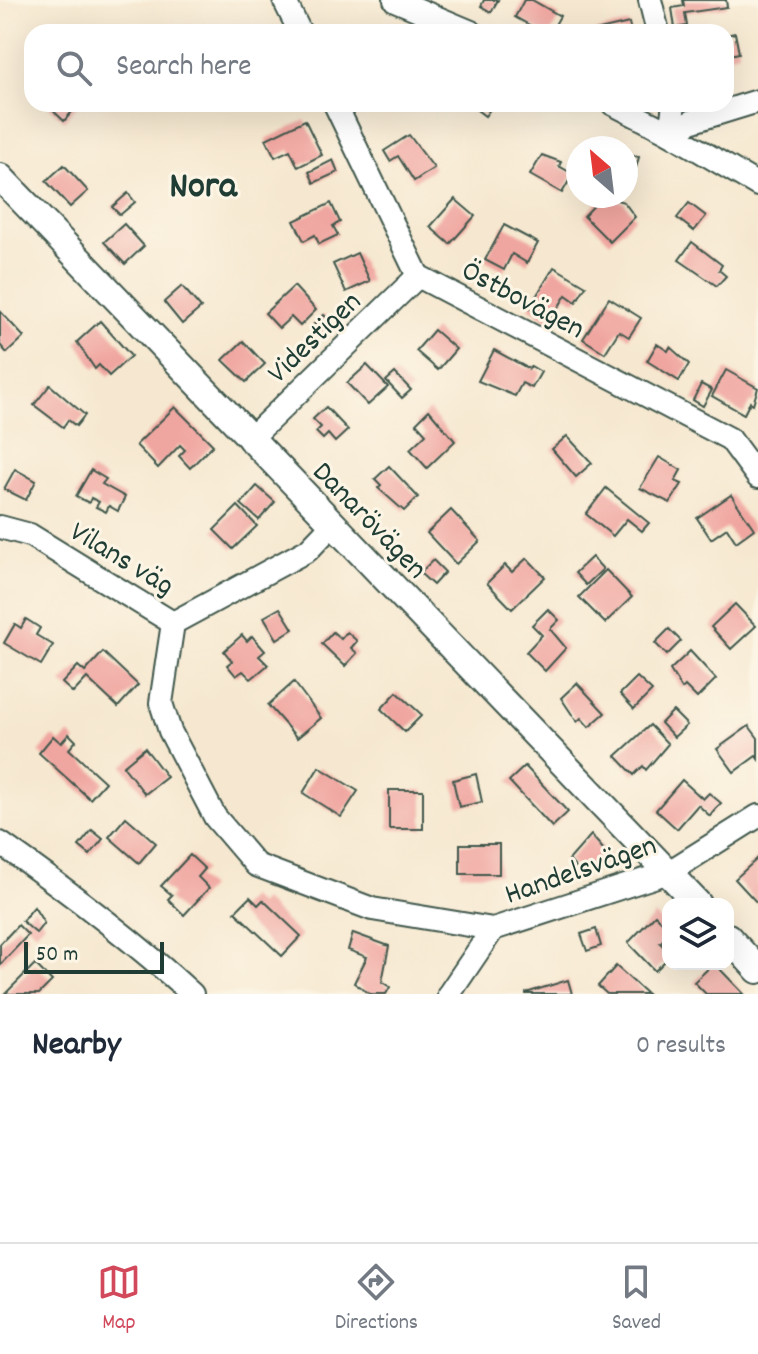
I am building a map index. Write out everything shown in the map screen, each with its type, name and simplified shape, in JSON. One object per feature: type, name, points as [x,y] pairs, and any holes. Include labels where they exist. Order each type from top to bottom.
[{"type":"street","points":[[284,0],[296,24]]},
{"type":"street","points":[[395,0],[452,24]]},
{"type":"street","points":[[650,0],[656,24]]},
{"type":"street","points":[[734,108],[758,101]]},
{"type":"street","name":"Östbovägen","points":[[339,112],[418,276],[730,439],[758,477]]},
{"type":"street","points":[[629,112],[758,185]]},
{"type":"street","points":[[670,133],[673,112]]},
{"type":"street","points":[[670,133],[693,121],[722,112]]},
{"type":"street","name":"Danarövägen","points":[[0,177],[249,440],[693,898]]},
{"type":"street","name":"Videstigen","points":[[249,440],[418,276]]},
{"type":"street","name":"Vilans väg","points":[[0,527],[30,535],[173,623],[308,550],[332,525]]},
{"type":"street","name":"Handelsvägen","points":[[173,623],[161,703],[170,731],[215,817],[256,865],[372,909],[493,929],[669,872],[758,816]]},
{"type":"street","points":[[0,843],[69,892],[192,994]]},
{"type":"street","points":[[449,994],[493,929]]},
{"type":"street","points":[[734,944],[758,970]]},
{"type":"building","points":[[484,0],[498,0],[491,12],[481,6]]},
{"type":"building","points":[[524,0],[532,0],[560,16],[556,24],[528,24],[515,17]]},
{"type":"building","points":[[683,0],[726,0],[727,7],[685,13],[687,24],[674,24],[672,8],[684,6]]},
{"type":"building","points":[[734,33],[739,53],[734,54]]},
{"type":"building","points":[[54,112],[72,112],[64,121]]},
{"type":"building","points":[[305,120],[322,155],[298,167],[290,150],[275,157],[266,139]]},
{"type":"building","points":[[409,135],[434,168],[414,181],[398,156],[390,161],[384,151]]},
{"type":"building","points":[[542,155],[561,162],[559,166],[566,170],[566,186],[562,193],[530,175]]},
{"type":"building","points":[[333,160],[338,172],[314,183],[309,172]]},
{"type":"building","points":[[64,165],[88,191],[70,207],[46,181]]},
{"type":"building","points":[[128,193],[135,202],[120,215],[112,207]]},
{"type":"building","points":[[455,199],[475,216],[450,244],[430,227]]},
{"type":"building","points":[[331,203],[340,222],[333,226],[338,235],[319,244],[315,235],[304,241],[294,221]]},
{"type":"building","points":[[689,203],[706,216],[694,231],[677,218]]},
{"type":"building","points":[[592,208],[628,208],[635,217],[610,242],[584,216]]},
{"type":"building","points":[[124,224],[144,246],[125,264],[104,242]]},
{"type":"building","points":[[504,225],[538,243],[527,263],[512,254],[504,270],[485,260]]},
{"type":"building","points":[[692,242],[722,265],[719,270],[726,276],[717,286],[679,260]]},
{"type":"building","points":[[357,253],[370,281],[346,292],[333,264]]},
{"type":"building","points":[[554,267],[586,286],[576,302],[566,295],[550,321],[529,308]]},
{"type":"building","points":[[182,286],[201,308],[182,324],[164,302]]},
{"type":"building","points":[[294,286],[316,310],[300,326],[291,317],[279,328],[265,313]]},
{"type":"building","points":[[609,298],[641,318],[629,337],[619,331],[605,353],[583,339]]},
{"type":"building","points":[[0,311],[24,337],[7,353],[0,345]]},
{"type":"building","points":[[324,315],[336,327],[324,338],[312,326]]},
{"type":"building","points":[[100,321],[131,356],[109,376],[99,365],[95,369],[77,342]]},
{"type":"building","points":[[434,330],[456,349],[438,370],[416,351]]},
{"type":"building","points":[[243,341],[265,364],[246,382],[223,360]]},
{"type":"building","points":[[657,344],[668,351],[670,347],[689,364],[679,381],[647,361]]},
{"type":"building","points":[[494,350],[541,372],[532,388],[522,383],[515,396],[478,381]]},
{"type":"building","points":[[367,365],[388,387],[368,405],[347,383]]},
{"type":"building","points":[[726,370],[758,388],[753,404],[750,402],[744,414],[712,396]]},
{"type":"building","points":[[395,373],[411,390],[402,398],[386,381]]},
{"type":"building","points":[[701,384],[712,390],[703,406],[693,400]]},
{"type":"building","points":[[50,385],[85,415],[76,426],[68,420],[63,427],[34,405]]},
{"type":"building","points":[[175,407],[213,445],[190,468],[179,456],[185,450],[180,445],[158,468],[136,445]]},
{"type":"building","points":[[326,407],[348,430],[335,442],[328,434],[323,439],[316,432],[321,427],[313,419]]},
{"type":"building","points":[[429,410],[455,441],[427,468],[410,449],[426,434],[416,423]]},
{"type":"building","points":[[567,436],[592,463],[576,477],[552,449]]},
{"type":"building","points":[[659,457],[681,470],[675,481],[682,484],[670,503],[640,488]]},
{"type":"building","points":[[389,466],[418,497],[404,511],[378,488],[381,485],[375,479]]},
{"type":"building","points":[[15,469],[36,481],[26,500],[4,489]]},
{"type":"building","points":[[91,470],[106,479],[102,484],[125,497],[118,511],[109,506],[106,512],[96,507],[99,502],[91,498],[89,503],[76,496]]},
{"type":"building","points":[[257,486],[275,502],[259,520],[241,504]]},
{"type":"building","points":[[606,488],[649,523],[642,531],[627,519],[613,536],[586,514]]},
{"type":"building","points":[[731,495],[754,529],[736,542],[727,528],[711,539],[697,518]]},
{"type":"building","points":[[238,506],[257,526],[233,549],[214,530]]},
{"type":"building","points":[[451,510],[480,541],[456,564],[427,533]]},
{"type":"building","points":[[592,557],[603,569],[586,585],[575,573]]},
{"type":"building","points":[[527,558],[545,577],[512,609],[487,583],[505,565],[512,572]]},
{"type":"building","points":[[433,560],[445,572],[433,585],[420,573]]},
{"type":"building","points":[[606,570],[632,597],[605,623],[579,597]]},
{"type":"building","points":[[735,604],[756,626],[731,649],[711,627]]},
{"type":"building","points":[[280,608],[293,629],[277,639],[264,617]]},
{"type":"building","points":[[548,609],[559,620],[550,629],[566,648],[545,671],[526,652],[542,635],[532,625]]},
{"type":"building","points":[[26,619],[40,628],[36,635],[53,645],[41,665],[4,643],[15,624],[21,628]]},
{"type":"building","points":[[669,629],[681,641],[667,655],[655,643]]},
{"type":"building","points":[[333,632],[341,639],[347,632],[357,641],[351,648],[357,653],[345,666],[322,644]]},
{"type":"building","points":[[242,635],[247,641],[252,636],[265,651],[259,656],[268,665],[251,679],[243,671],[236,676],[227,665],[232,661],[224,651]]},
{"type":"building","points":[[690,651],[716,679],[697,698],[685,686],[682,689],[670,670]]},
{"type":"building","points":[[103,652],[138,685],[118,707],[87,678],[73,693],[62,683],[78,666],[85,672]]},
{"type":"building","points":[[637,677],[652,691],[634,709],[620,694]]},
{"type":"building","points":[[294,682],[321,718],[297,738],[268,705]]},
{"type":"building","points":[[577,683],[605,713],[589,727],[581,718],[577,722],[561,698]]},
{"type":"building","points":[[397,692],[422,715],[405,732],[381,709]]},
{"type":"building","points":[[673,711],[687,725],[674,737],[661,723]]},
{"type":"building","points":[[650,725],[668,744],[646,770],[643,766],[634,775],[616,756]]},
{"type":"building","points":[[749,726],[758,738],[758,759],[756,756],[734,772],[717,749]]},
{"type":"building","points":[[69,734],[76,741],[69,749],[105,782],[90,799],[39,753],[53,736],[61,743]]},
{"type":"building","points":[[145,748],[167,777],[145,794],[123,766]]},
{"type":"building","points":[[525,766],[568,812],[552,827],[509,781]]},
{"type":"building","points":[[319,767],[358,791],[341,817],[303,793]]},
{"type":"building","points":[[476,774],[482,802],[459,807],[453,780]]},
{"type":"building","points":[[682,780],[703,799],[709,793],[721,803],[710,816],[698,805],[677,829],[656,810]]},
{"type":"building","points":[[389,790],[423,790],[423,829],[389,829]]},
{"type":"building","points":[[126,817],[156,843],[139,863],[109,837]]},
{"type":"building","points":[[92,830],[103,839],[90,855],[79,846]]},
{"type":"building","points":[[591,835],[611,858],[595,872],[592,869],[583,877],[569,860]]},
{"type":"building","points":[[460,844],[499,844],[499,874],[460,874]]},
{"type":"building","points":[[190,855],[205,869],[198,877],[209,888],[184,915],[168,899],[172,895],[161,886]]},
{"type":"building","points":[[758,858],[758,904],[735,879]]},
{"type":"building","points":[[250,897],[258,905],[263,900],[301,936],[282,956],[235,912]]},
{"type":"building","points":[[34,907],[44,923],[36,933],[22,921]]},
{"type":"building","points":[[655,915],[662,922],[662,964],[655,971],[628,943]]},
{"type":"building","points":[[18,925],[28,935],[0,965],[0,944]]},
{"type":"building","points":[[596,929],[601,946],[587,951],[581,934]]},
{"type":"building","points":[[353,933],[389,946],[382,982],[390,987],[386,994],[370,994],[354,983],[367,957],[348,950]]},
{"type":"building","points":[[35,964],[52,981],[39,994],[5,994]]},
{"type":"building","points":[[616,966],[647,994],[607,994],[598,986]]},
{"type":"building","points":[[707,970],[721,970],[744,994],[706,994],[694,982]]},
{"type":"building","points":[[568,980],[572,994],[526,994],[526,993]]},
{"type":"district","name":"Nora","points":[[203,183]]}]
